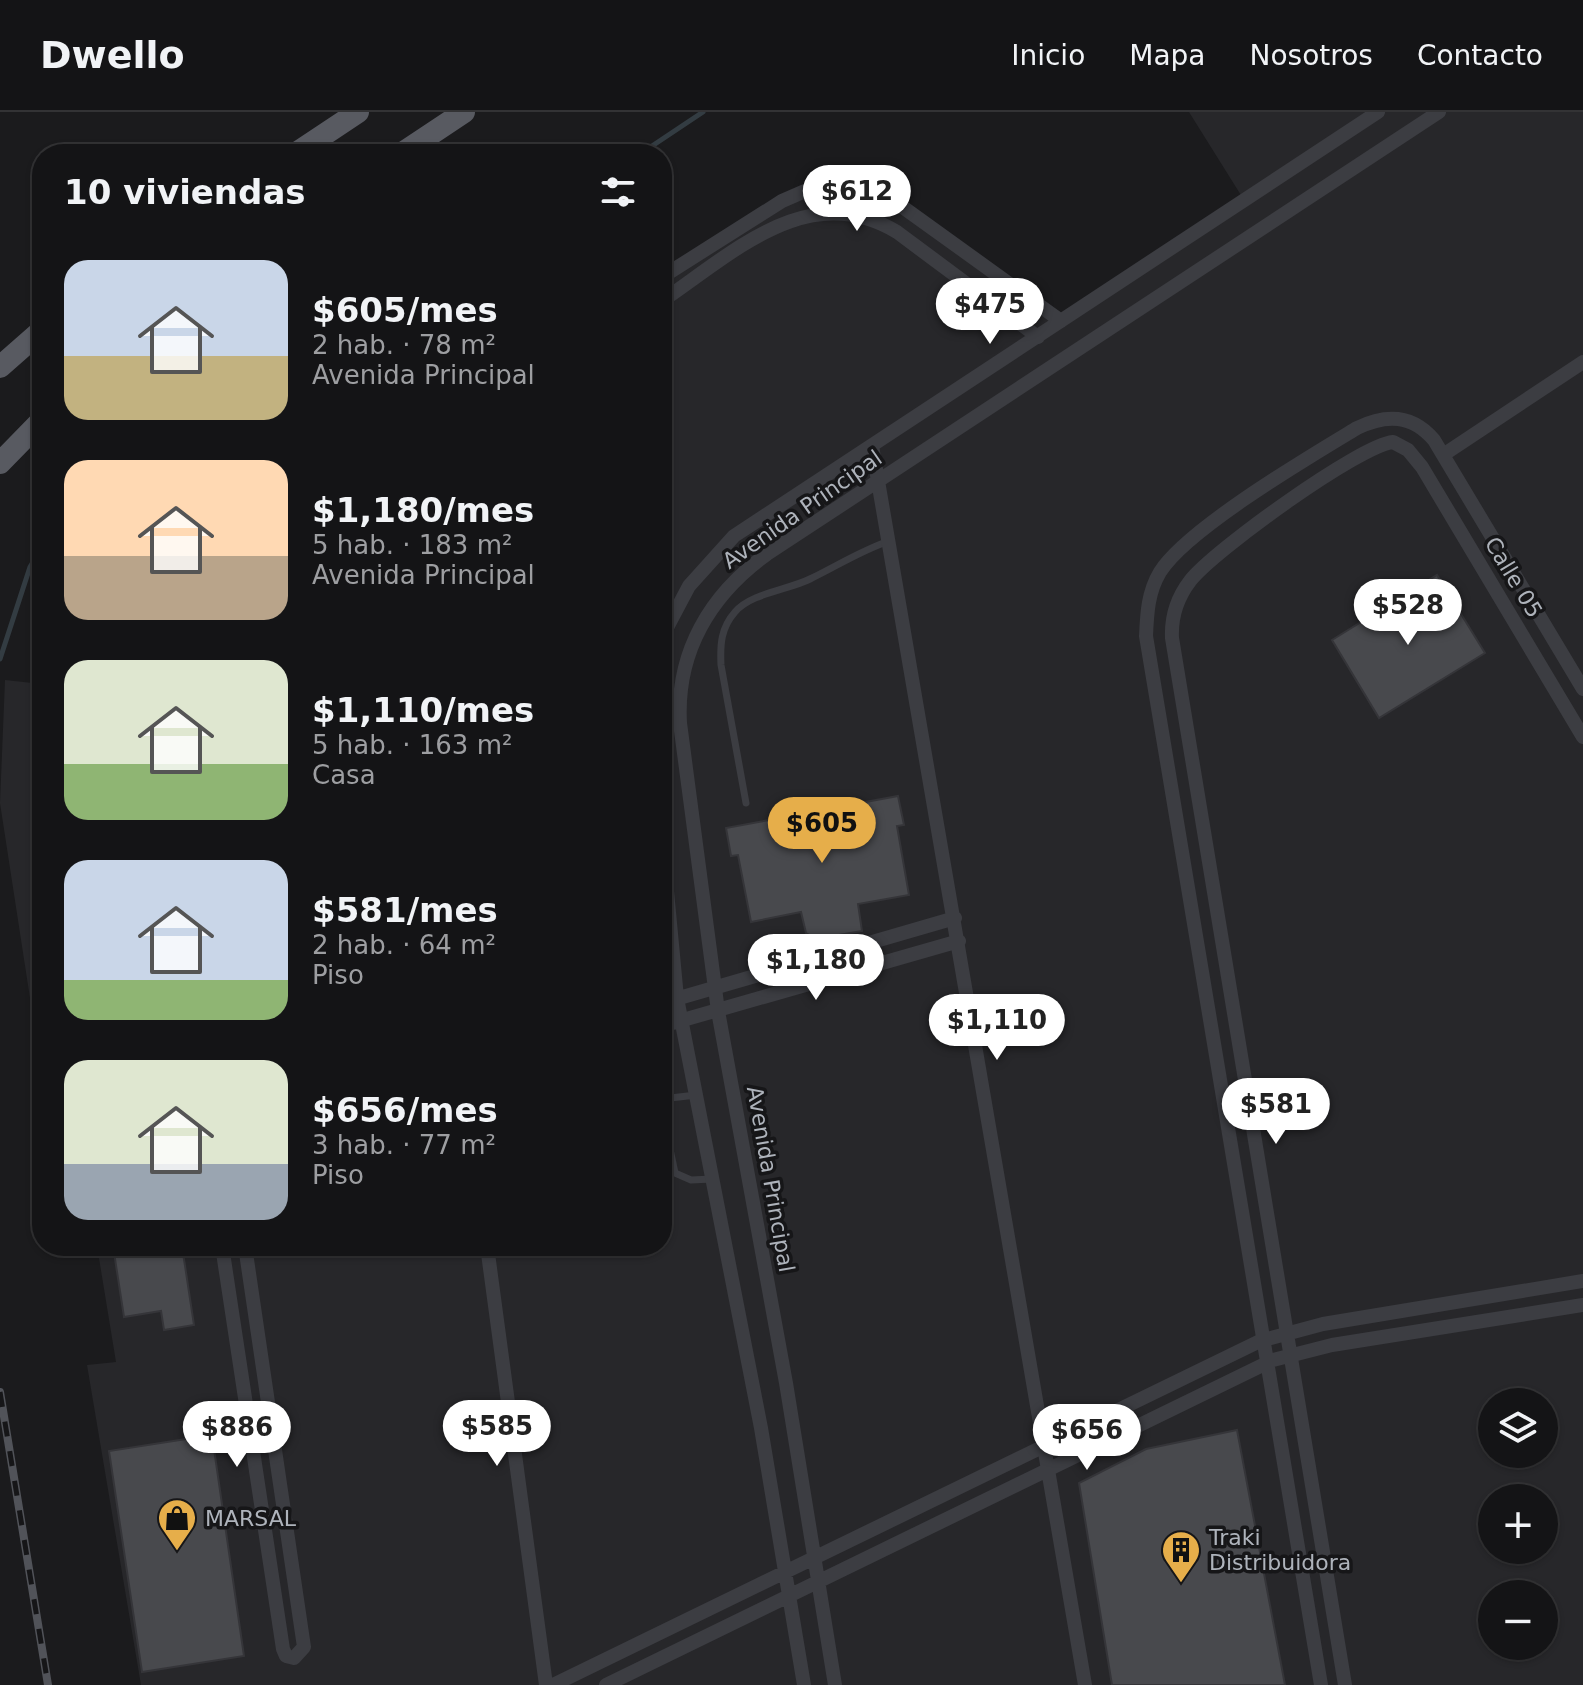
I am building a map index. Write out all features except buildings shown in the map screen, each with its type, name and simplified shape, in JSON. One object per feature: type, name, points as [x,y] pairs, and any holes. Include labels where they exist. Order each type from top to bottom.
[{"type":"main road","points":[[310,144],[358,112]]},
{"type":"main road","points":[[416,144],[464,112]]},
{"type":"main road","points":[[0,367],[32,339]]},
{"type":"main road","points":[[0,463],[32,430]]},
{"type":"street","name":"Avenida Principal","points":[[672,618],[689,586],[722,546],[1038,337],[1362,116],[1378,112]]},
{"type":"street","name":"Avenida Principal","points":[[835,1685],[714,987],[680,723],[679,692],[685,662],[700,626],[734,581],[767,554],[1439,112]]},
{"type":"street","points":[[672,271],[782,201],[805,191],[843,188],[870,193],[904,208],[1061,321]]},
{"type":"street","points":[[672,295],[785,222],[822,212],[850,212],[872,218],[897,232],[1038,337]]},
{"type":"street","points":[[1443,455],[1583,362]]},
{"type":"street","name":"Calle 05","points":[[1162,736],[1146,636],[1150,593],[1167,563],[1198,534],[1357,428],[1381,418],[1406,419],[1423,428],[1443,455],[1583,689]]},
{"type":"street","name":"Calle 05","points":[[1187,733],[1172,626],[1176,605],[1191,579],[1223,547],[1364,452],[1386,443],[1401,445],[1422,467],[1583,737]]},
{"type":"street","points":[[872,446],[1085,1685]]},
{"type":"street","points":[[1494,588],[1515,576]]},
{"type":"street","points":[[1321,1685],[1162,736],[1187,733],[1345,1685]]},
{"type":"street","points":[[1182,857],[1207,851]]},
{"type":"street","points":[[672,1000],[955,918]]},
{"type":"street","points":[[672,1023],[959,941]]},
{"type":"street","points":[[672,945],[677,998],[804,1685]]},
{"type":"street","points":[[224,1256],[283,1649],[286,1656],[294,1658],[304,1647],[246,1256]]},
{"type":"street","points":[[488,1256],[546,1685]]},
{"type":"street","points":[[553,1685],[1264,1340],[1287,1333],[1583,1281]]},
{"type":"street","points":[[606,1685],[1268,1362],[1291,1354],[1583,1305]]},
{"type":"street","points":[[679,1622],[686,1647]]},
{"type":"lane","points":[[746,803],[721,665],[720,643],[725,627],[737,610],[749,602],[784,591],[856,553],[889,541]]},
{"type":"lane","points":[[672,1098],[696,1095]]},
{"type":"lane","points":[[672,1159],[675,1173],[691,1180],[712,1179]]},
{"type":"shaded area","points":[[1189,112],[1583,112],[1583,1685],[141,1685],[87,1365],[116,1362],[99,1256],[672,1256],[672,271],[795,195],[870,193],[1062,321],[1244,200]]},
{"type":"shaded area","points":[[5,680],[32,683],[32,1011],[0,803]]},
{"type":"waterway","points":[[655,144],[703,112]]},
{"type":"waterway","points":[[0,659],[32,564]]},
{"type":"railway","points":[[0,1392],[48,1685]]},
{"type":"place","name":"MARSAL","points":[[177,1552]]},
{"type":"place","name":"Traki Distribuidora","points":[[1181,1584]]}]
